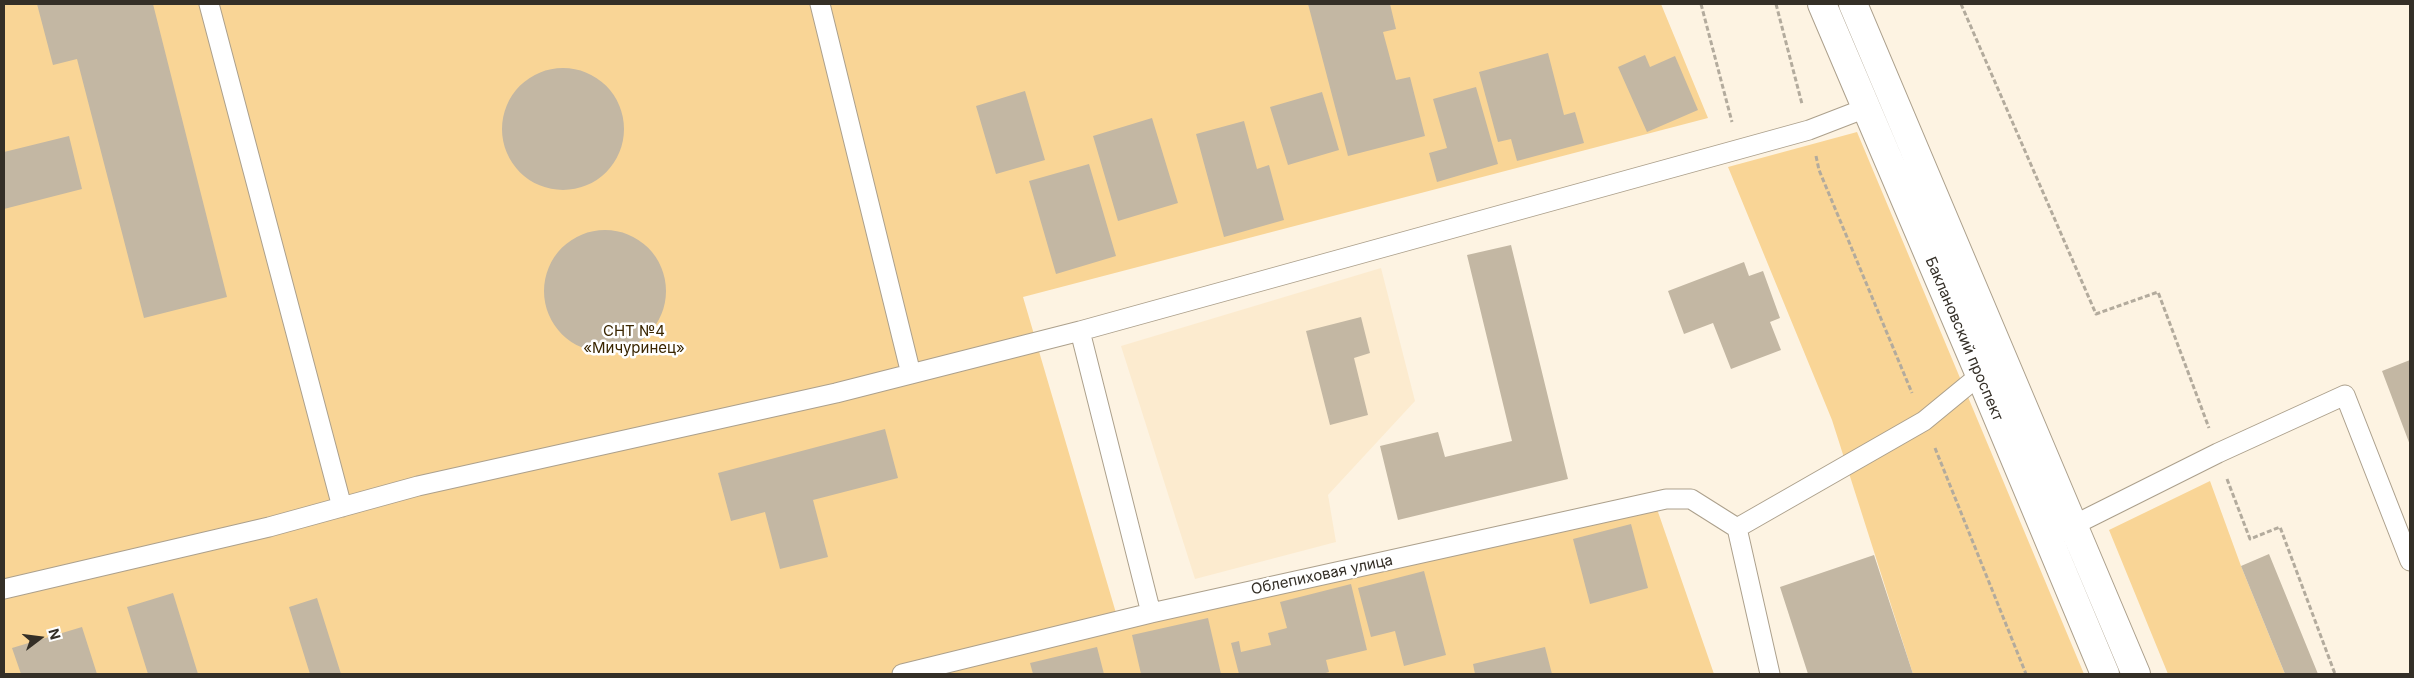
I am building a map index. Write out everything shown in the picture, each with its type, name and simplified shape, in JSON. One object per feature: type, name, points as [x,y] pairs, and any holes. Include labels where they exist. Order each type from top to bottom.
[{"type":"main road","name":"Баклановский проспект","points":[[1822,4],[2105,674]]},
{"type":"main road","name":"Баклановский проспект","points":[[1853,4],[2136,674]]},
{"type":"lane","points":[[209,4],[342,508]]},
{"type":"lane","points":[[820,4],[911,374]]},
{"type":"lane","points":[[4,589],[260,530],[418,486],[836,394],[1080,331],[1739,150],[1809,130],[1866,108]]},
{"type":"lane","points":[[1080,331],[1151,613]]},
{"type":"lane","points":[[1770,674],[1737,528],[1924,421],[1980,375]]},
{"type":"lane","points":[[2074,526],[2218,453],[2345,395],[2410,561]]},
{"type":"lane","name":"Облепиховая улица","points":[[902,674],[1151,613],[1666,499],[1691,499],[1737,528]]},
{"type":"path","points":[[1701,4],[1739,150]]},
{"type":"path","points":[[1776,4],[1819,170],[1924,421],[2026,674]]},
{"type":"path","points":[[1961,4],[2096,314],[2158,292],[2250,539],[2280,527],[2335,674]]},
{"type":"shaded area","points":[[1381,268],[1415,401],[1328,495],[1336,542],[1195,579],[1121,346]]},
{"type":"green space","name":"СНТ №4 «Мичуринец»","points":[[4,4],[1661,4],[1708,118],[1023,297],[1121,630],[1589,521],[1657,509],[1714,674],[4,674]]},
{"type":"green space","points":[[1857,132],[2084,674],[1913,674],[1832,420],[1728,167]]},
{"type":"green space","points":[[2210,481],[2241,566],[2285,674],[2168,674],[2109,530]]},
{"type":"building","points":[[37,4],[153,4],[227,297],[144,318],[77,59],[53,65]]},
{"type":"building","points":[[1308,4],[1390,4],[1396,29],[1383,32],[1396,80],[1410,77],[1425,136],[1348,156]]},
{"type":"building","points":[[1548,53],[1564,115],[1575,112],[1584,143],[1517,161],[1511,139],[1498,142],[1479,72]]},
{"type":"building","points":[[1645,55],[1650,67],[1675,56],[1698,110],[1647,132],[1618,67]]},
{"type":"building","points":[[563,68],[575,69],[586,73],[606,86],[619,106],[623,117],[623,141],[619,152],[606,172],[586,185],[575,189],[563,190],[551,189],[540,185],[520,172],[507,152],[503,141],[502,129],[503,117],[507,106],[520,86],[540,73],[551,69]]},
{"type":"building","points":[[1476,87],[1498,164],[1437,182],[1429,153],[1447,148],[1433,99]]},
{"type":"building","points":[[1025,91],[1045,160],[996,174],[976,106]]},
{"type":"building","points":[[1322,92],[1339,150],[1288,165],[1270,107]]},
{"type":"building","points":[[1152,118],[1178,203],[1118,221],[1093,136]]},
{"type":"building","points":[[1244,121],[1257,169],[1269,165],[1284,220],[1224,237],[1196,134]]},
{"type":"building","points":[[69,136],[82,189],[4,209],[4,152]]},
{"type":"building","points":[[1089,164],[1116,256],[1056,274],[1029,181]]},
{"type":"building","points":[[605,230],[617,231],[628,235],[648,248],[661,268],[665,279],[665,303],[661,314],[648,334],[628,347],[617,351],[605,352],[593,351],[582,347],[562,334],[549,314],[545,303],[544,291],[545,279],[549,268],[562,248],[582,235],[593,231]]},
{"type":"building","points":[[1511,245],[1568,479],[1398,520],[1380,446],[1438,432],[1445,457],[1512,441],[1467,255]]},
{"type":"building","points":[[1744,262],[1749,276],[1763,271],[1780,318],[1770,322],[1781,350],[1731,369],[1713,323],[1684,334],[1668,291]]},
{"type":"building","points":[[1361,317],[1370,353],[1354,358],[1368,415],[1330,425],[1306,331]]},
{"type":"building","points":[[2410,360],[2410,445],[2382,371]]},
{"type":"building","points":[[885,429],[898,478],[813,500],[828,557],[780,569],[765,512],[731,521],[718,473]]},
{"type":"building","points":[[1631,524],[1648,588],[1590,604],[1573,539]]},
{"type":"building","points":[[2269,554],[2318,674],[2285,674],[2241,566]]},
{"type":"building","points":[[1874,555],[1913,674],[1808,674],[1780,587]]},
{"type":"building","points":[[1424,571],[1446,655],[1404,666],[1395,631],[1371,637],[1358,588]]},
{"type":"building","points":[[1351,584],[1367,650],[1326,660],[1329,672],[1322,674],[1239,674],[1231,643],[1239,641],[1241,652],[1271,645],[1268,633],[1287,628],[1280,602]]},
{"type":"building","points":[[173,593],[198,674],[148,674],[127,607]]},
{"type":"building","points":[[317,598],[341,674],[310,674],[289,607]]},
{"type":"building","points":[[1208,618],[1221,674],[1141,674],[1132,635]]},
{"type":"building","points":[[82,627],[97,674],[21,674],[12,648]]},
{"type":"building","points":[[1097,647],[1104,674],[1033,674],[1030,663]]},
{"type":"building","points":[[1545,647],[1552,674],[1475,674],[1473,664]]}]
